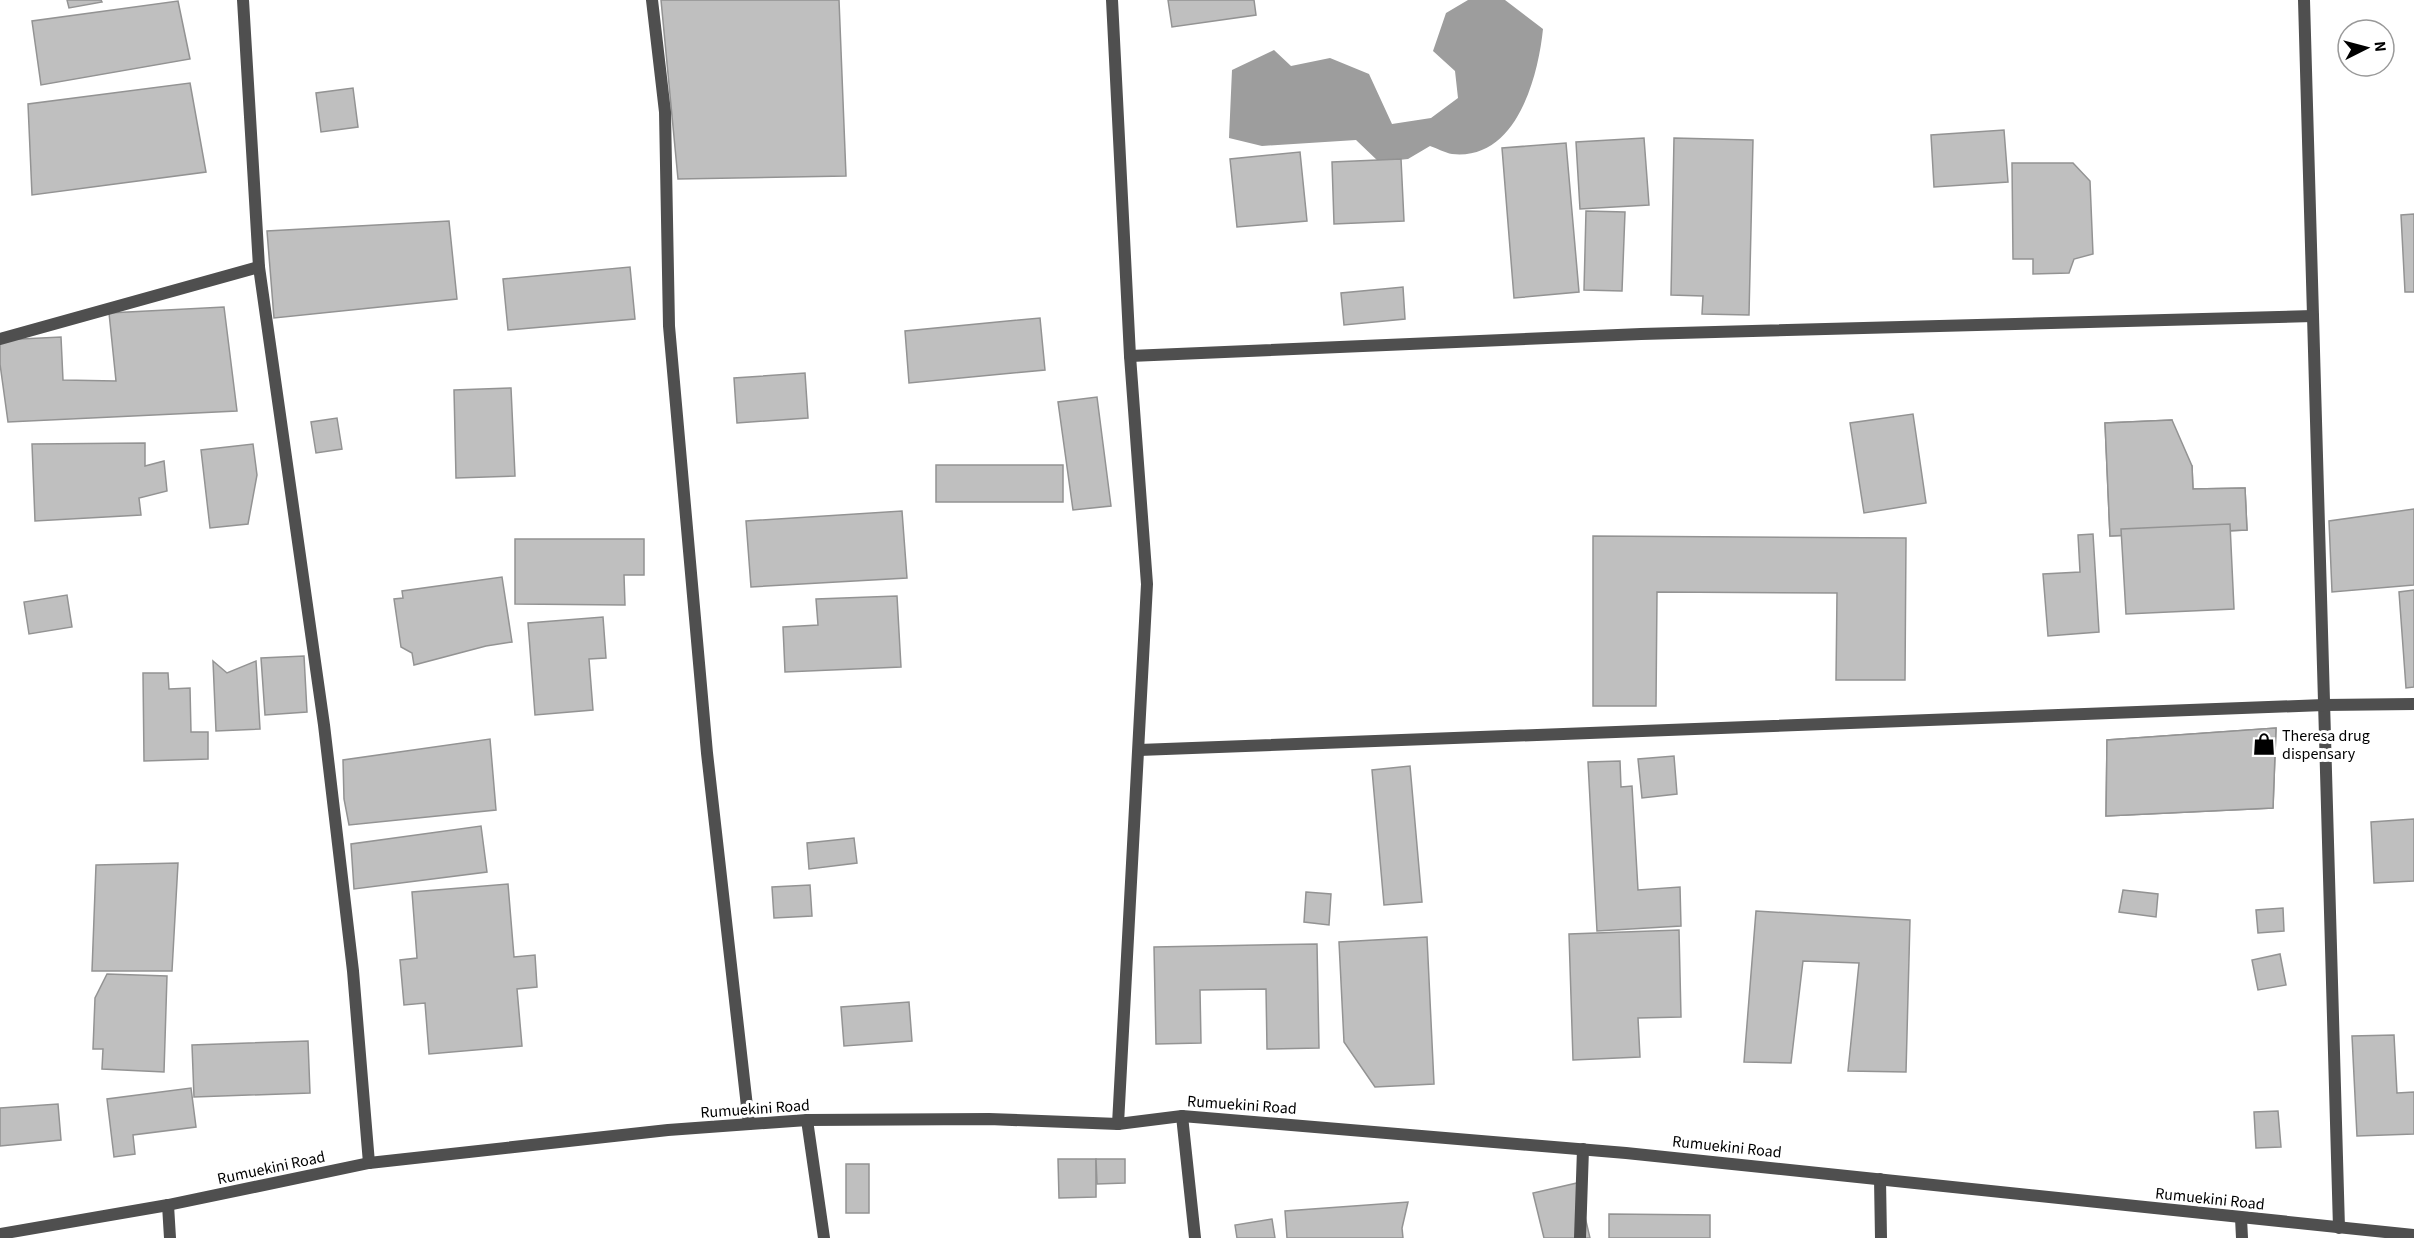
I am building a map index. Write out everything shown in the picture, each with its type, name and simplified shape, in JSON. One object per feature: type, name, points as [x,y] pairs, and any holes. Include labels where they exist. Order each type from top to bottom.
[{"type":"street","points":[[243,0],[259,267],[324,724],[353,971],[369,1163]]},
{"type":"street","points":[[652,0],[665,112],[669,327],[707,753],[749,1124]]},
{"type":"street","points":[[1112,0],[1130,356],[1147,584],[1118,1124]]},
{"type":"street","points":[[2304,0],[2339,1228]]},
{"type":"street","points":[[0,339],[259,267]]},
{"type":"street","points":[[1130,356],[1641,334],[2313,316]]},
{"type":"street","points":[[1139,750],[2324,705],[2414,704]]},
{"type":"street","points":[[1182,1116],[1195,1238]]},
{"type":"street","name":"Rumuekini Road","points":[[0,1234],[168,1205],[369,1163],[749,1124],[807,1120],[989,1119],[1118,1124],[1182,1116],[1583,1149],[2414,1235]]},
{"type":"street","points":[[807,1120],[824,1238]]},
{"type":"street","points":[[1580,1238],[1583,1149]]},
{"type":"street","points":[[1880,1179],[1881,1238]]},
{"type":"street","points":[[168,1205],[170,1238]]},
{"type":"street","points":[[2241,1218],[2242,1238]]},
{"type":"shaded area","points":[[1468,0],[1505,0],[1543,29],[1536,70],[1529,92],[1508,130],[1493,144],[1474,153],[1452,154],[1430,146],[1408,159],[1379,162],[1356,140],[1262,146],[1229,138],[1232,70],[1274,50],[1291,66],[1330,58],[1369,74],[1392,124],[1431,118],[1458,98],[1455,71],[1433,51],[1446,13]]},
{"type":"building","points":[[67,0],[101,0],[102,2],[69,8]]},
{"type":"building","points":[[661,0],[839,0],[846,176],[678,179]]},
{"type":"building","points":[[1168,0],[1254,0],[1256,15],[1172,27]]},
{"type":"building","points":[[178,1],[190,59],[41,85],[32,21]]},
{"type":"building","points":[[190,83],[206,172],[32,195],[28,104]]},
{"type":"building","points":[[353,88],[358,127],[321,132],[316,93]]},
{"type":"building","points":[[2004,130],[2008,182],[1934,187],[1931,135]]},
{"type":"building","points":[[1644,138],[1649,205],[1580,209],[1576,142]]},
{"type":"building","points":[[1674,138],[1753,140],[1749,315],[1702,314],[1703,296],[1671,295]]},
{"type":"building","points":[[1566,143],[1579,292],[1514,298],[1502,148]]},
{"type":"building","points":[[1300,152],[1307,221],[1237,227],[1230,159]]},
{"type":"building","points":[[1401,159],[1404,221],[1334,224],[1332,162]]},
{"type":"building","points":[[2012,163],[2073,163],[2090,181],[2093,254],[2074,259],[2069,273],[2033,274],[2033,259],[2013,259]]},
{"type":"building","points":[[1586,211],[1625,212],[1622,291],[1584,290]]},
{"type":"building","points":[[2414,214],[2414,292],[2405,292],[2401,215]]},
{"type":"building","points":[[449,221],[457,299],[274,318],[267,231]]},
{"type":"building","points":[[630,267],[635,319],[508,330],[503,279]]},
{"type":"building","points":[[1403,287],[1405,319],[1344,325],[1341,293]]},
{"type":"building","points":[[224,307],[237,411],[8,422],[0,364],[0,340],[61,337],[63,380],[116,381],[109,313]]},
{"type":"building","points":[[1040,318],[1045,370],[909,383],[905,331]]},
{"type":"building","points":[[805,373],[808,418],[737,423],[734,378]]},
{"type":"building","points":[[511,388],[515,476],[456,478],[454,390]]},
{"type":"building","points":[[1097,397],[1111,506],[1073,510],[1058,402]]},
{"type":"building","points":[[1913,414],[1926,503],[1864,513],[1850,423]]},
{"type":"building","points":[[337,418],[342,449],[316,453],[311,422]]},
{"type":"building","points":[[2172,420],[2174,466],[2192,466],[2193,489],[2245,488],[2247,530],[2110,536],[2105,423]]},
{"type":"building","points":[[2172,420],[2192,466],[2193,489],[2245,488],[2247,530],[2110,536],[2105,423]]},
{"type":"building","points":[[145,443],[145,466],[164,461],[167,491],[139,498],[141,515],[35,521],[32,444]]},
{"type":"building","points":[[253,444],[257,475],[248,524],[210,528],[201,450]]},
{"type":"building","points":[[936,465],[1063,465],[1063,502],[936,502]]},
{"type":"building","points":[[2414,509],[2414,585],[2332,592],[2329,521]]},
{"type":"building","points":[[902,511],[907,578],[751,587],[746,521]]},
{"type":"building","points":[[2230,524],[2234,609],[2126,614],[2121,529]]},
{"type":"building","points":[[2093,534],[2099,632],[2048,636],[2043,574],[2080,572],[2078,535]]},
{"type":"building","points":[[1593,536],[1906,538],[1905,680],[1836,680],[1837,593],[1657,592],[1656,706],[1593,706]]},
{"type":"building","points":[[515,539],[644,539],[644,575],[624,575],[625,605],[515,604]]},
{"type":"building","points":[[502,577],[512,642],[486,646],[414,665],[412,653],[401,647],[394,599],[403,598],[402,591]]},
{"type":"building","points":[[2414,590],[2414,687],[2406,688],[2399,592]]},
{"type":"building","points":[[67,595],[72,627],[29,634],[24,602]]},
{"type":"building","points":[[897,596],[901,667],[785,672],[783,627],[818,625],[816,599]]},
{"type":"building","points":[[603,617],[606,658],[589,659],[593,710],[535,715],[528,623]]},
{"type":"building","points":[[304,656],[307,712],[265,715],[261,658]]},
{"type":"building","points":[[213,661],[227,673],[256,661],[260,729],[216,731]]},
{"type":"building","points":[[143,673],[168,673],[169,689],[190,688],[191,732],[208,732],[208,759],[144,761]]},
{"type":"building","points":[[2276,728],[2273,808],[2106,816],[2107,740]]},
{"type":"building","points":[[2276,728],[2273,808],[2106,816],[2107,740]]},
{"type":"building","points":[[490,739],[496,810],[349,825],[344,799],[343,760]]},
{"type":"building","points":[[1674,756],[1677,794],[1642,798],[1638,759]]},
{"type":"building","points":[[1620,761],[1621,787],[1632,786],[1638,890],[1680,887],[1681,926],[1597,931],[1588,762]]},
{"type":"building","points":[[1410,766],[1422,902],[1384,905],[1372,770]]},
{"type":"building","points":[[2414,819],[2414,881],[2374,883],[2371,822]]},
{"type":"building","points":[[481,826],[487,872],[354,889],[351,844]]},
{"type":"building","points":[[854,838],[857,863],[809,869],[807,843]]},
{"type":"building","points":[[178,863],[172,971],[92,971],[96,865]]},
{"type":"building","points":[[508,884],[514,957],[535,955],[537,987],[517,989],[522,1046],[429,1054],[425,1003],[404,1005],[400,960],[417,958],[412,892]]},
{"type":"building","points":[[810,885],[812,916],[774,918],[772,887]]},
{"type":"building","points":[[2123,890],[2158,894],[2156,917],[2119,912]]},
{"type":"building","points":[[1306,892],[1331,894],[1329,925],[1304,922]]},
{"type":"building","points":[[2283,908],[2284,931],[2258,933],[2256,910]]},
{"type":"building","points":[[1756,911],[1910,920],[1906,1072],[1848,1071],[1859,963],[1803,961],[1791,1063],[1744,1062]]},
{"type":"building","points":[[1679,930],[1681,1017],[1638,1018],[1640,1057],[1573,1060],[1569,934]]},
{"type":"building","points":[[1427,937],[1434,1084],[1375,1087],[1344,1042],[1339,942]]},
{"type":"building","points":[[1317,944],[1319,1048],[1267,1049],[1266,989],[1200,990],[1201,1043],[1156,1044],[1154,947]]},
{"type":"building","points":[[2280,954],[2286,985],[2258,990],[2252,960]]},
{"type":"building","points":[[107,974],[167,976],[164,1072],[102,1069],[103,1049],[93,1049],[95,998]]},
{"type":"building","points":[[909,1002],[912,1041],[844,1046],[841,1007]]},
{"type":"building","points":[[2394,1035],[2397,1093],[2414,1092],[2414,1134],[2357,1136],[2352,1036]]},
{"type":"building","points":[[308,1041],[310,1093],[194,1097],[192,1045]]},
{"type":"building","points":[[191,1088],[196,1127],[133,1135],[135,1154],[114,1157],[107,1099]]},
{"type":"building","points":[[58,1104],[61,1140],[0,1146],[0,1108]]},
{"type":"building","points":[[2278,1111],[2281,1147],[2256,1148],[2254,1112]]},
{"type":"building","points":[[1058,1159],[1096,1159],[1096,1197],[1059,1198]]},
{"type":"building","points":[[1096,1159],[1125,1159],[1125,1183],[1097,1184]]},
{"type":"building","points":[[846,1164],[869,1164],[869,1213],[846,1213]]},
{"type":"building","points":[[1577,1183],[1590,1238],[1544,1238],[1533,1193]]},
{"type":"building","points":[[1408,1202],[1402,1228],[1403,1238],[1287,1238],[1285,1211]]},
{"type":"building","points":[[1609,1214],[1710,1215],[1710,1238],[1609,1238]]},
{"type":"building","points":[[1272,1219],[1275,1238],[1237,1238],[1235,1225]]},
{"type":"place","name":"Theresa drug dispensary","points":[[2264,744]]}]
